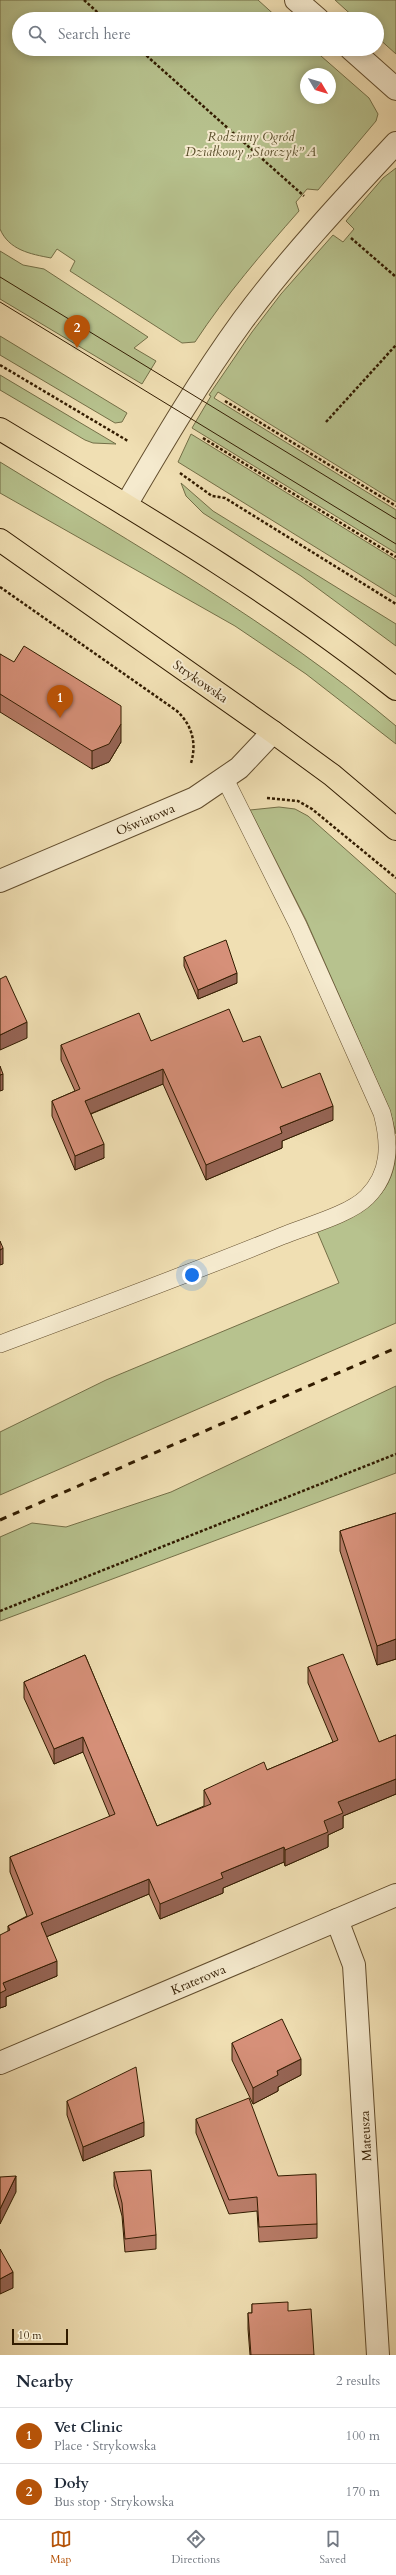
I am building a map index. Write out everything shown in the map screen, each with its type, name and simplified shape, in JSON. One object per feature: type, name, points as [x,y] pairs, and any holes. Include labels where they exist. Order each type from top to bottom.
[{"type":"main road","points":[[0,429],[126,505],[292,610],[396,689]]},
{"type":"main road","name":"Strykowska","points":[[0,540],[332,775],[396,829]]},
{"type":"street","points":[[296,0],[310,12]]},
{"type":"street","points":[[359,56],[396,89]]},
{"type":"street","points":[[126,505],[199,385],[269,287],[396,143]]},
{"type":"street","name":"Oświatowa","points":[[0,881],[196,798],[225,779],[254,754],[273,732]]},
{"type":"street","name":"Kraterowa","points":[[0,2063],[396,1895]]},
{"type":"street","name":"Mateusza","points":[[336,1920],[354,1965],[378,2355]]},
{"type":"lane","points":[[0,1344],[219,1262],[346,1210],[366,1197],[380,1179],[388,1159],[388,1136],[382,1113],[298,925],[225,779]]},
{"type":"path","points":[[84,0],[97,12]]},
{"type":"path","points":[[147,56],[303,195]]},
{"type":"path","points":[[348,235],[396,277]]},
{"type":"path","points":[[326,422],[396,345]]},
{"type":"path","points":[[0,365],[154,457],[212,496],[225,498],[396,604]]},
{"type":"path","points":[[199,385],[396,506]]},
{"type":"path","points":[[177,422],[396,557]]},
{"type":"path","points":[[0,587],[185,718],[193,739],[194,752],[191,763]]},
{"type":"path","points":[[238,805],[267,798],[298,801],[312,808],[396,878]]},
{"type":"path","points":[[0,1611],[396,1454]]},
{"type":"green space","name":"Rodzinny Ogród Działkowy „Storczyk” A","points":[[0,0],[258,0],[271,12],[12,12],[12,56],[321,56],[335,68],[300,68],[300,104],[336,104],[336,69],[369,98],[378,114],[376,121],[318,190],[307,189],[296,202],[299,211],[245,275],[195,342],[182,343],[70,271],[75,261],[57,249],[51,258],[28,253],[9,242],[0,229]]},
{"type":"green space","points":[[335,0],[396,0],[396,54],[384,43],[384,12],[348,12]]},
{"type":"green space","points":[[396,168],[396,502],[218,392],[214,398],[396,510],[396,553],[192,428],[211,396],[209,395],[252,332],[281,294],[333,235],[343,242],[354,229],[346,221],[383,178]]},
{"type":"green space","points":[[0,251],[23,265],[44,269],[148,337],[134,348],[156,361],[142,384],[0,299]]},
{"type":"green space","points":[[0,336],[127,413],[122,422],[115,423],[0,355]]},
{"type":"green space","points":[[0,375],[116,444],[93,443],[85,440],[0,390]]},
{"type":"green space","points":[[191,434],[396,560],[396,597],[178,462]]},
{"type":"green space","points":[[0,462],[153,555],[302,653],[396,726],[396,744],[306,674],[235,626],[0,493]]},
{"type":"green space","points":[[181,483],[213,511],[396,624],[396,646],[301,576],[203,513],[186,496]]},
{"type":"green space","points":[[279,807],[295,809],[308,816],[396,894],[396,1134],[390,1111],[306,920],[250,810]]},
{"type":"green space","points":[[396,1152],[396,1323],[0,1495],[0,1432],[106,1380],[339,1283],[317,1231],[359,1212],[380,1195],[388,1183],[393,1169]]},
{"type":"green space","points":[[396,1386],[396,1473],[0,1621],[0,1537],[32,1523],[66,1527],[171,1492]]},
{"type":"building","points":[[24,646],[121,706],[121,724],[109,744],[92,751],[0,694],[0,654],[14,662]]},
{"type":"building","points":[[226,940],[237,973],[198,990],[184,957]]},
{"type":"building","points":[[6,976],[27,1022],[0,1035],[0,979]]},
{"type":"building","points":[[229,1009],[243,1042],[260,1036],[282,1088],[320,1073],[333,1106],[280,1127],[282,1133],[206,1165],[163,1069],[85,1101],[104,1144],[75,1156],[52,1101],[80,1089],[61,1045],[139,1013],[151,1041]]},
{"type":"building","points":[[0,1066],[3,1074],[0,1075]]},
{"type":"building","points":[[0,1241],[3,1248],[0,1250]]},
{"type":"building","points":[[396,1513],[396,1639],[377,1646],[340,1531]]},
{"type":"building","points":[[343,1654],[379,1742],[396,1735],[396,1779],[338,1802],[343,1813],[324,1821],[328,1832],[285,1850],[284,1847],[221,1873],[223,1878],[160,1904],[149,1879],[41,1923],[57,1961],[3,1983],[6,1990],[0,1993],[0,1935],[10,1930],[8,1926],[33,1914],[10,1857],[115,1814],[83,1737],[54,1749],[24,1682],[85,1655],[157,1826],[211,1804],[204,1790],[264,1762],[267,1770],[338,1740],[308,1667]]},
{"type":"building","points":[[282,2019],[301,2059],[277,2071],[278,2075],[253,2088],[232,2043]]},
{"type":"building","points":[[136,2067],[144,2122],[83,2147],[67,2101]]},
{"type":"building","points":[[249,2098],[278,2176],[316,2174],[317,2224],[259,2227],[257,2197],[229,2200],[196,2119]]},
{"type":"building","points":[[151,2170],[156,2235],[125,2239],[122,2203],[114,2172]]},
{"type":"building","points":[[16,2176],[0,2209],[0,2177]]},
{"type":"building","points":[[0,2249],[13,2272],[0,2279]]},
{"type":"building","points":[[288,2302],[288,2311],[311,2309],[314,2355],[251,2355],[248,2313],[252,2313],[252,2304]]},
{"type":"tram line","points":[[0,277],[396,519]]},
{"type":"tram line","points":[[0,302],[396,544]]},
{"type":"railway","points":[[0,1520],[396,1348]]},
{"type":"place","name":"Doły","points":[[77,348]]},
{"type":"place","name":"Vet Clinic","points":[[60,718]]}]
